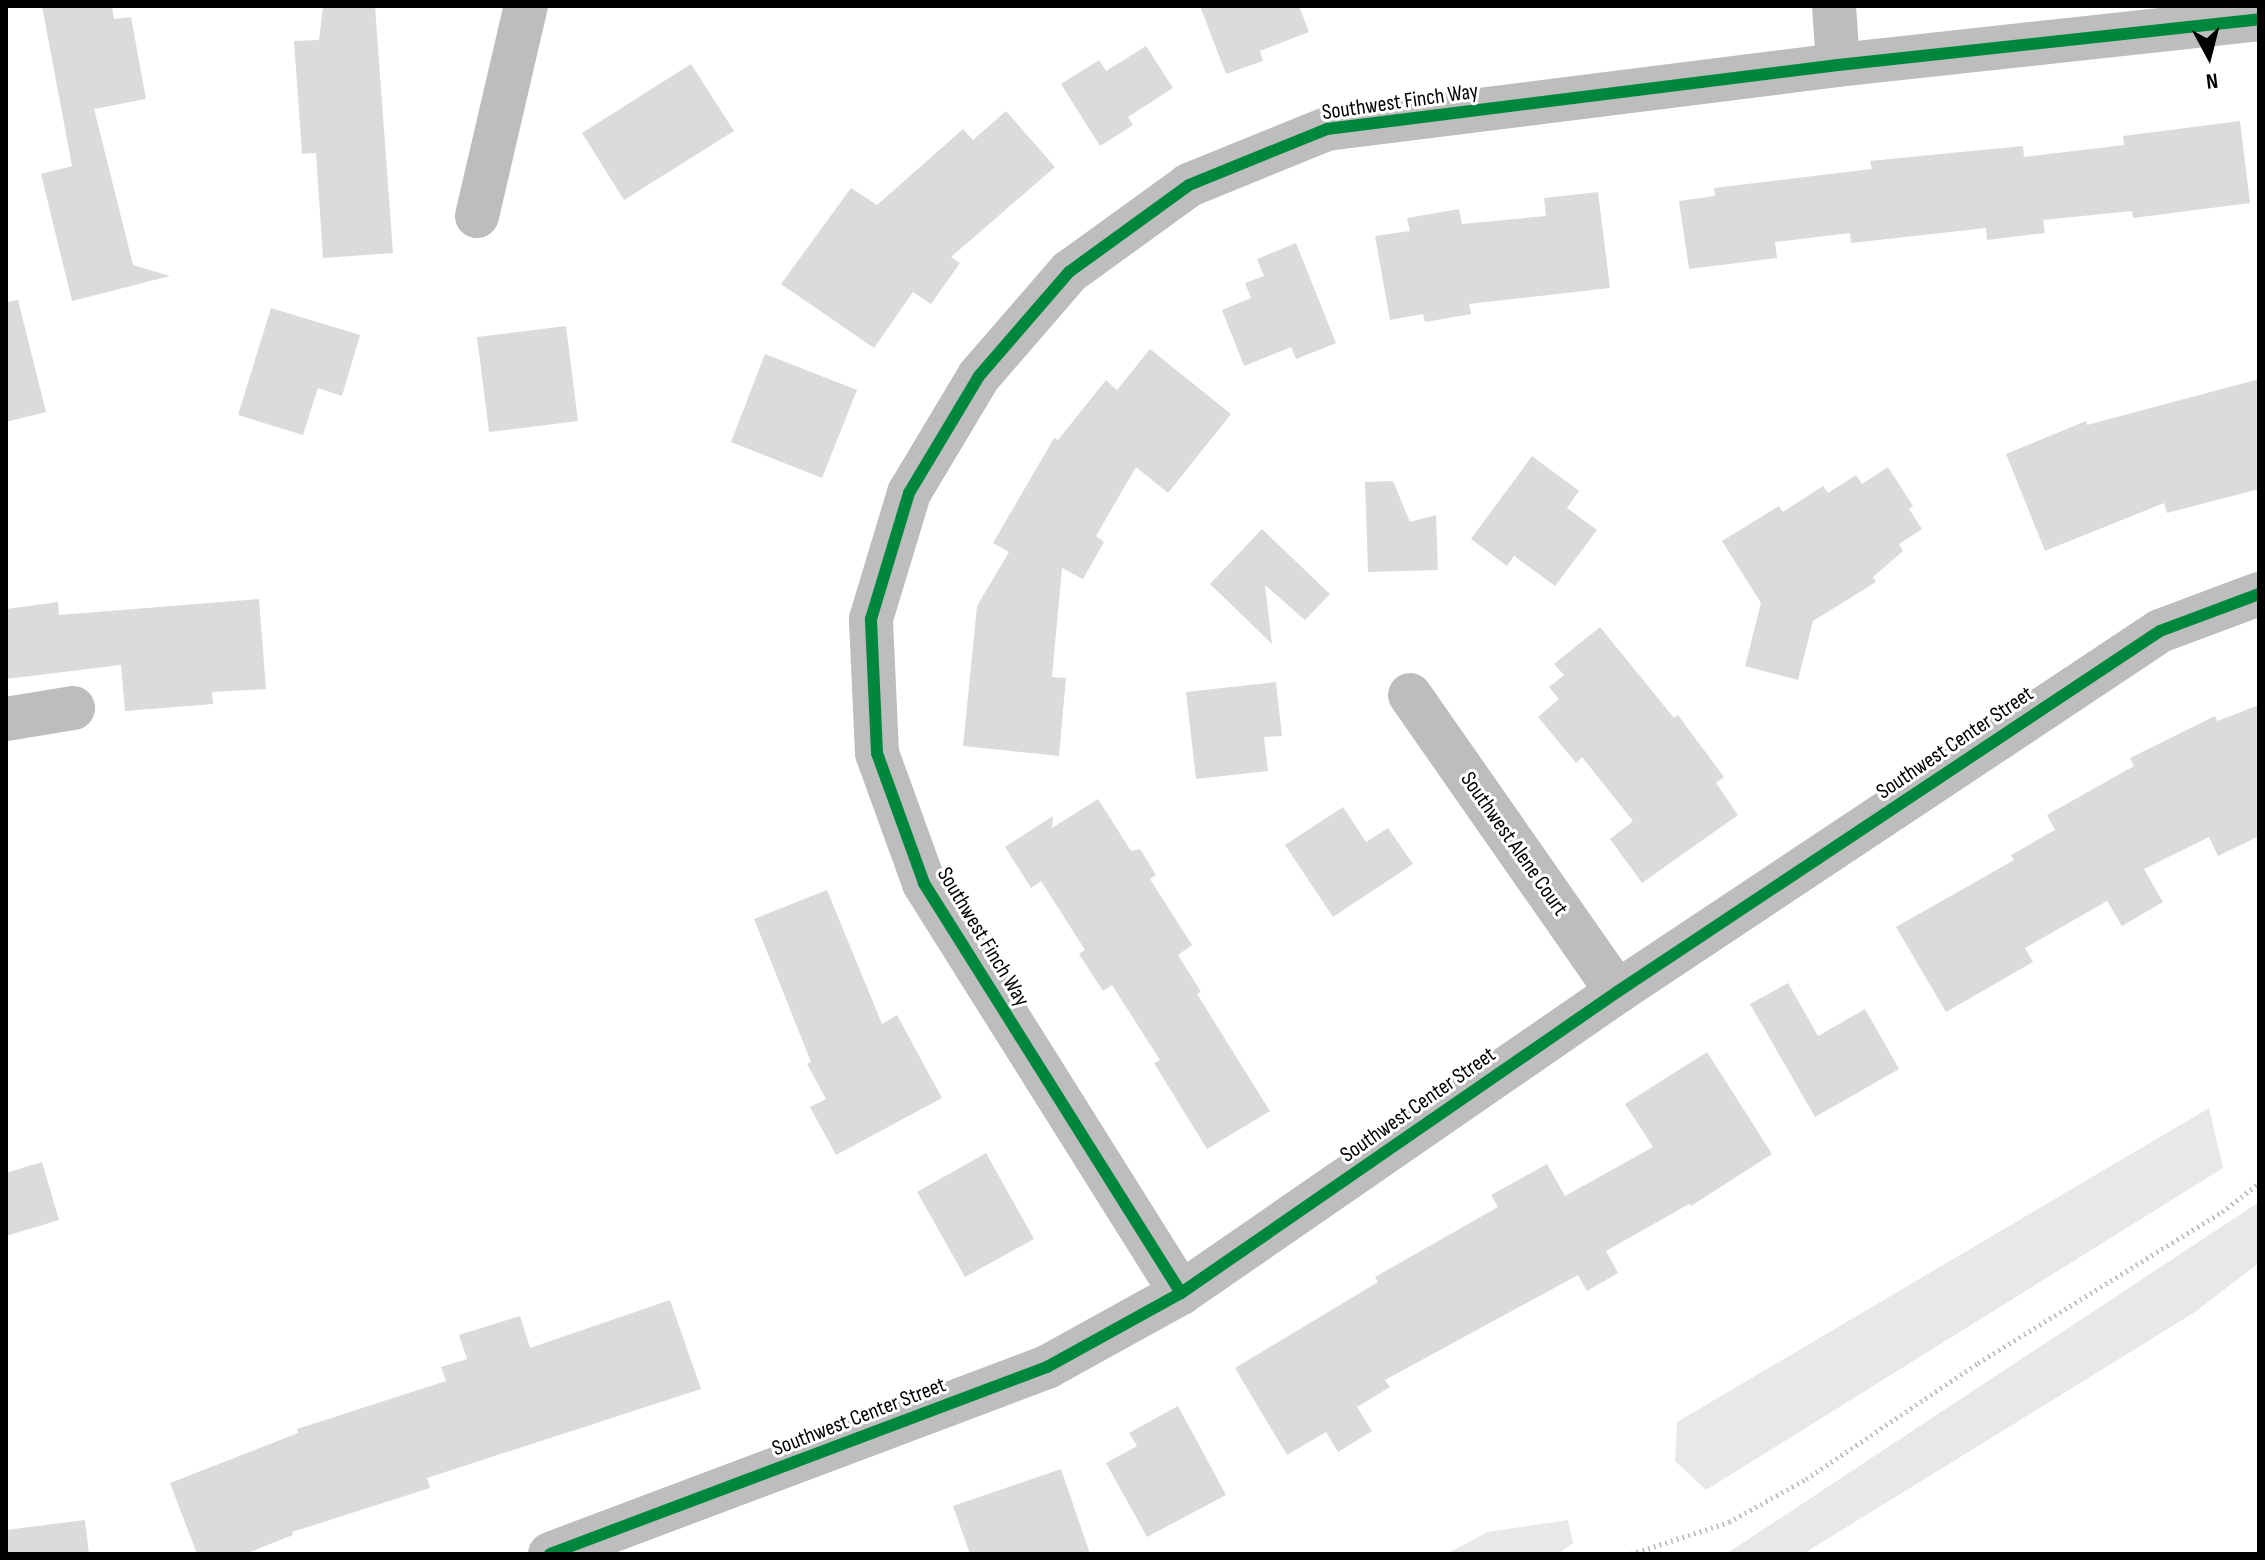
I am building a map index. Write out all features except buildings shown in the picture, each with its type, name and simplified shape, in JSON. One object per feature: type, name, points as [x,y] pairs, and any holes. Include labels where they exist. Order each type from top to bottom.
[{"type":"street","points":[[477,216],[526,6]]},
{"type":"street","points":[[1834,6],[1838,65]]},
{"type":"street","name":"Southwest Finch Way","points":[[1181,1293],[924,883],[877,753],[871,619],[909,493],[979,376],[1069,272],[1189,185],[1327,129],[1838,65],[2259,19]]},
{"type":"street","name":"Southwest Center Street","points":[[550,1554],[1047,1367],[1181,1293],[1617,992],[2160,631],[2259,594]]},
{"type":"street","name":"Southwest Alene Court","points":[[1410,695],[1617,992]]},
{"type":"street","points":[[6,719],[73,708]]},
{"type":"path","points":[[1631,1554],[1729,1522],[1806,1479],[1978,1363],[2222,1212],[2259,1183]]},
{"type":"shaded area","points":[[2209,1108],[2223,1168],[1706,1490],[1675,1461],[1677,1422]]},
{"type":"shaded area","points":[[2259,1202],[2259,1263],[2195,1312],[1803,1554],[1726,1554]]},
{"type":"shaded area","points":[[1568,1520],[1573,1543],[1558,1554],[1446,1554],[1488,1532]]},
{"type":"cycle path","points":[[1181,1293],[924,883],[877,753],[871,619],[909,493],[979,376],[1069,272],[1189,185],[1327,129],[1838,65],[2259,19]]},
{"type":"cycle path","points":[[550,1554],[1047,1367],[1181,1293],[1617,992],[2160,631],[2259,594]]}]
